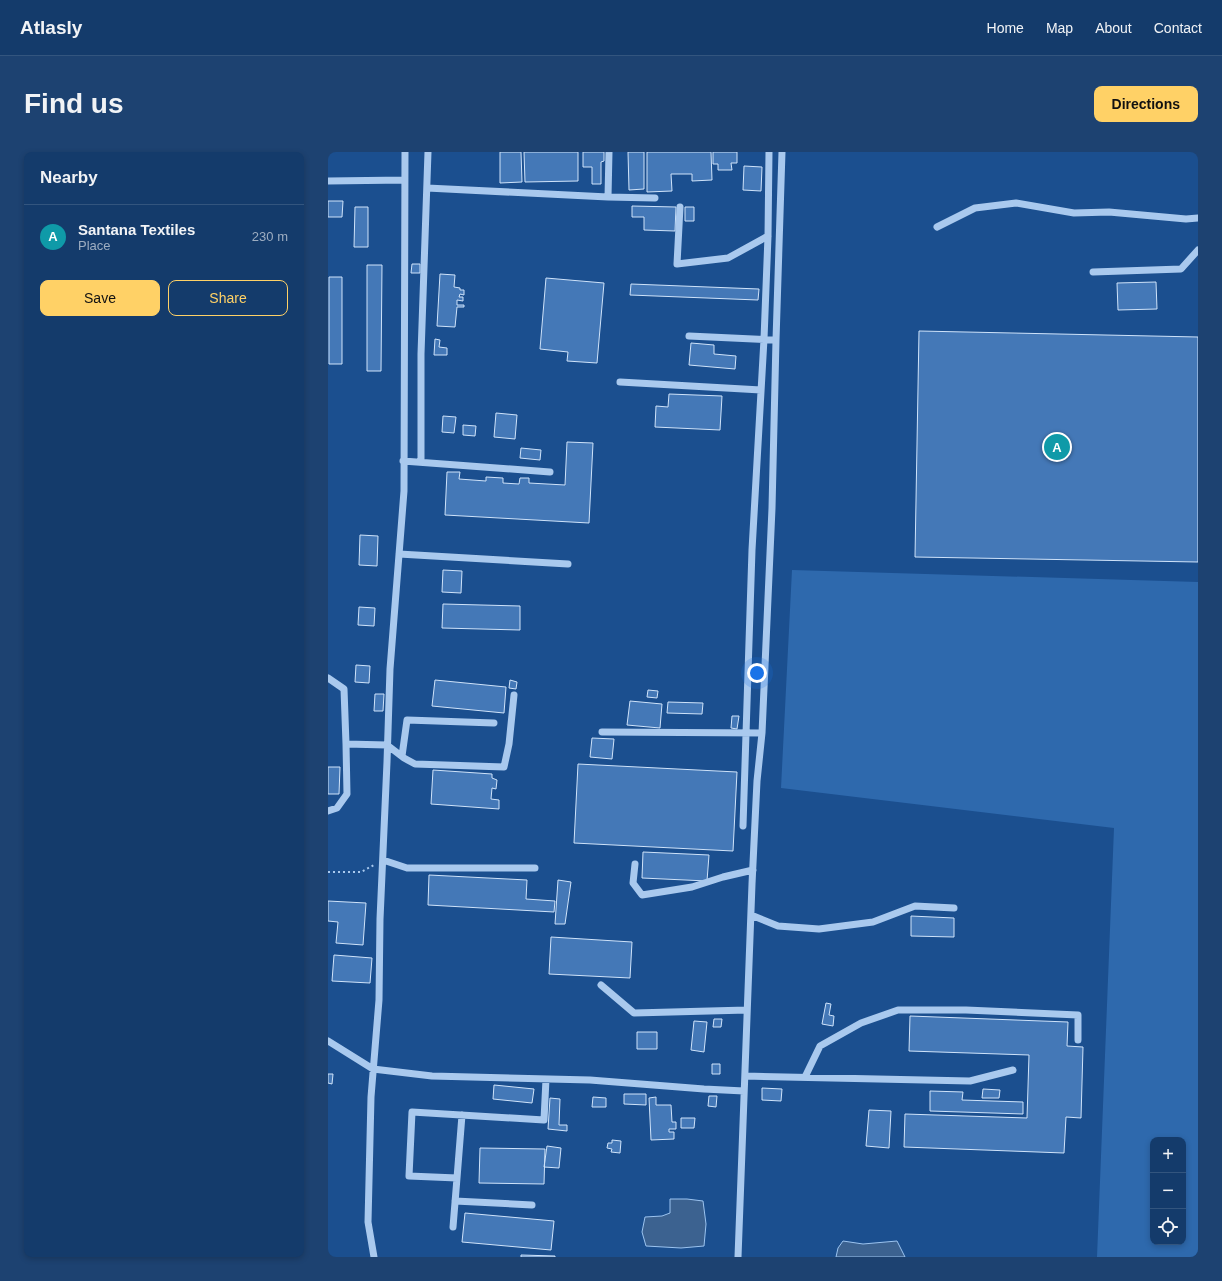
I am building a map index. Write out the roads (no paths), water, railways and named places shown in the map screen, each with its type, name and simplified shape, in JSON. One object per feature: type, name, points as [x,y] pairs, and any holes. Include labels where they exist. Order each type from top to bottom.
[{"type":"street","points":[[374,1257],[368,1222],[371,1097],[379,1000],[380,919],[390,669],[404,491],[405,152]]},
{"type":"street","points":[[422,462],[421,354],[428,152]]},
{"type":"street","points":[[608,197],[609,152]]},
{"type":"street","points":[[743,826],[752,550],[764,339],[768,236],[769,152]]},
{"type":"street","points":[[738,1257],[757,781],[762,733],[772,508],[782,152]]},
{"type":"street","points":[[328,181],[405,180]]},
{"type":"street","points":[[427,188],[655,198]]},
{"type":"street","points":[[937,227],[975,208],[1016,203],[1074,213],[1109,212],[1186,219],[1198,218]]},
{"type":"street","points":[[680,207],[677,264],[728,258],[768,236]]},
{"type":"street","points":[[1093,272],[1181,269],[1198,250]]},
{"type":"street","points":[[689,336],[776,340]]},
{"type":"street","points":[[620,382],[760,390]]},
{"type":"street","points":[[404,461],[550,472]]},
{"type":"street","points":[[399,554],[568,564]]},
{"type":"street","points":[[328,678],[344,689],[347,794],[337,808],[328,811]]},
{"type":"street","points":[[346,744],[388,745],[415,764],[504,767],[509,744],[514,695]]},
{"type":"street","points":[[402,756],[407,720],[494,723]]},
{"type":"street","points":[[602,732],[762,733]]},
{"type":"street","points":[[383,860],[406,868],[535,868]]},
{"type":"street","points":[[635,864],[633,884],[642,895],[692,887],[723,877],[753,870]]},
{"type":"street","points":[[751,915],[778,926],[819,929],[873,922],[915,906],[954,908]]},
{"type":"street","points":[[601,985],[634,1013],[747,1010]]},
{"type":"street","points":[[806,1077],[820,1046],[861,1023],[898,1010],[966,1010],[1078,1015],[1078,1040]]},
{"type":"street","points":[[328,1041],[373,1068],[432,1076],[590,1080],[744,1091]]},
{"type":"street","points":[[745,1076],[970,1081],[1013,1070]]},
{"type":"street","points":[[457,1178],[409,1176],[412,1112],[544,1120],[546,1079]]},
{"type":"street","points":[[453,1228],[462,1115]]},
{"type":"street","points":[[455,1201],[532,1205]]},
{"type":"place","name":"Santana Textiles","points":[[1057,447]]}]
